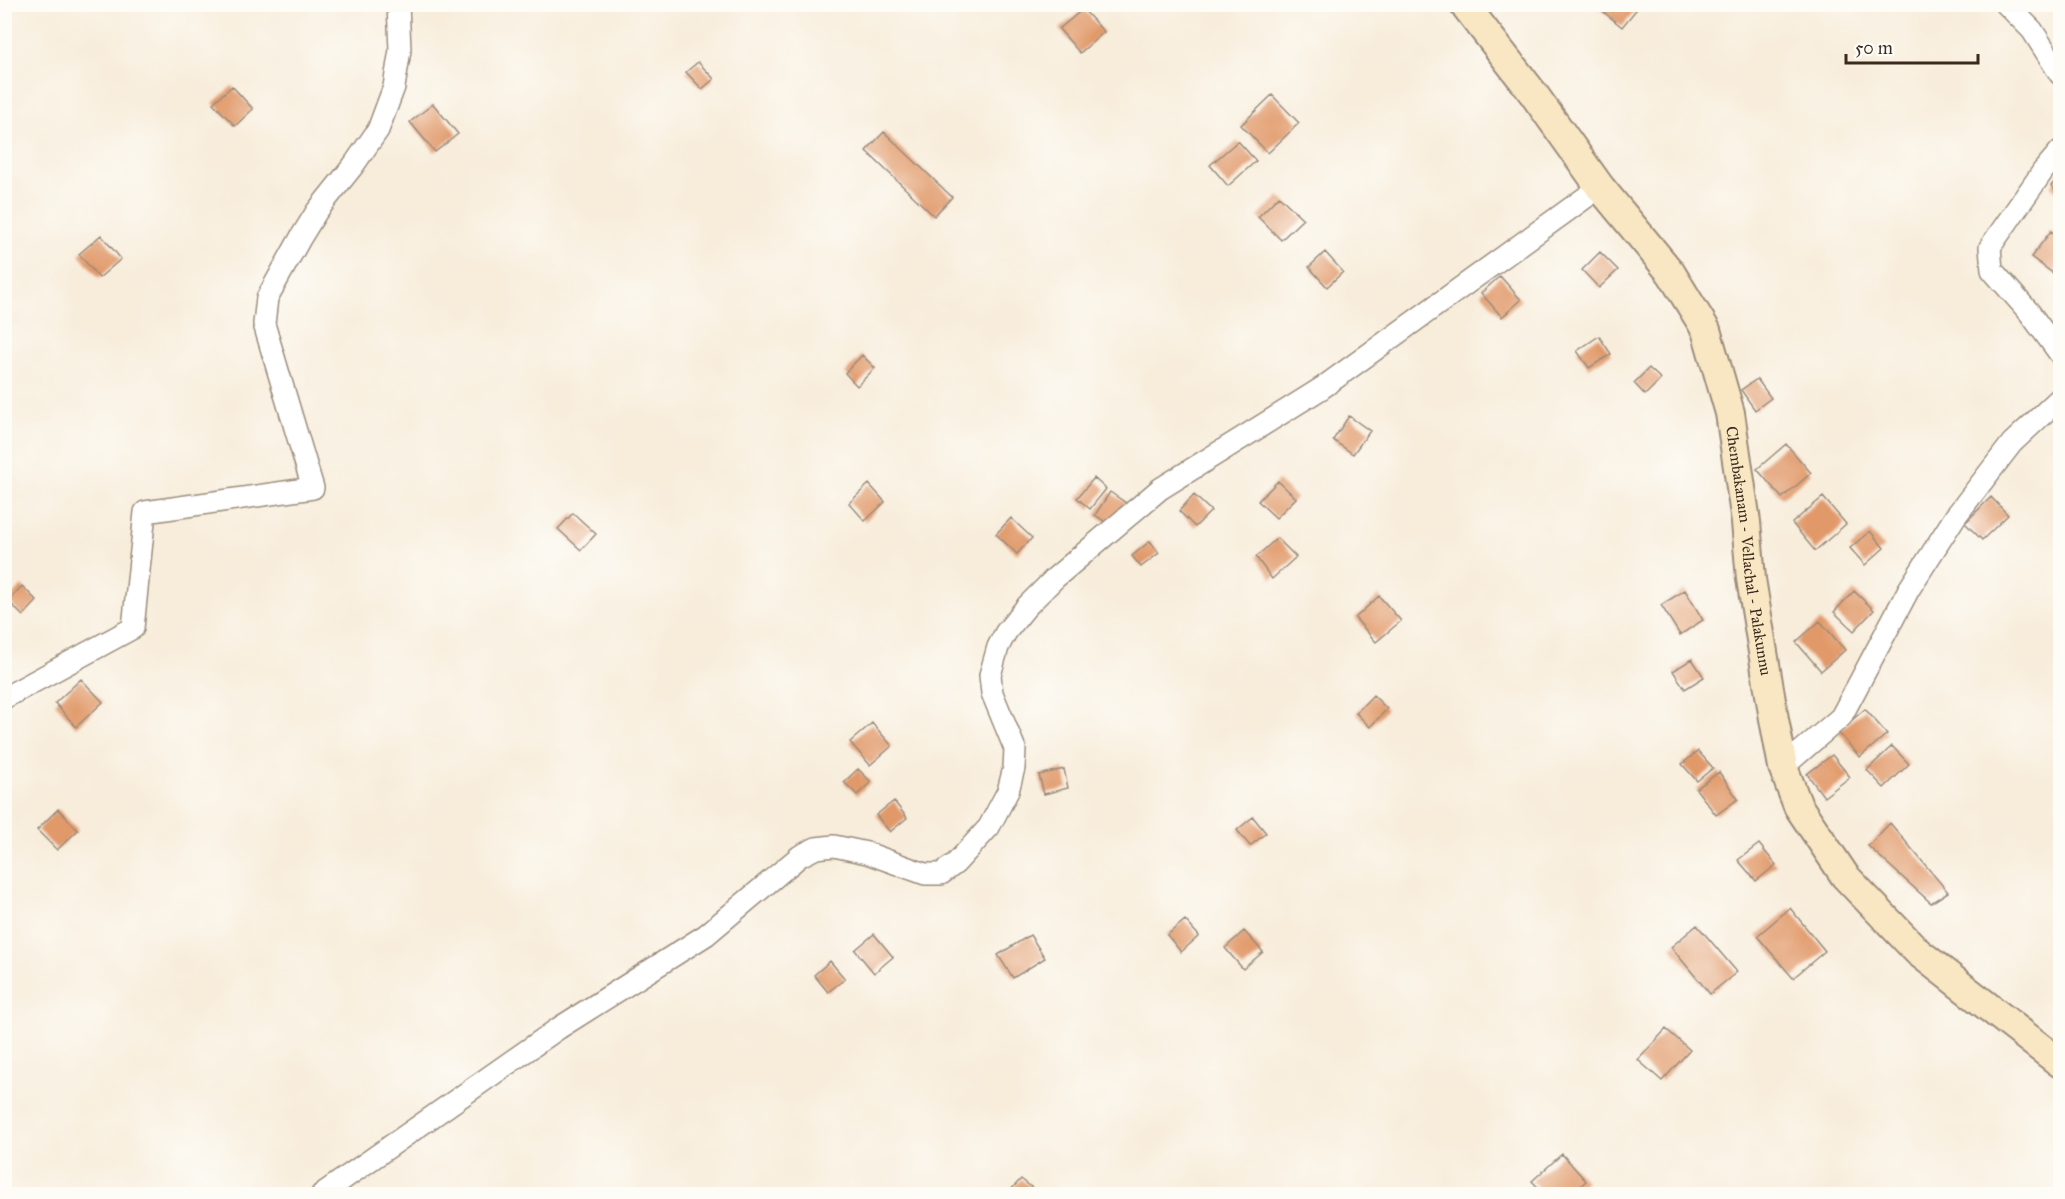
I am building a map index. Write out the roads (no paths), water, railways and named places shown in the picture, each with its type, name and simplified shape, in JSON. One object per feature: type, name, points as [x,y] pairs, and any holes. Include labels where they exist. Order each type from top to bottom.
[{"type":"main road","name":"Chembakanam - Vellachal - Palakunnu","points":[[1464,4],[1533,93],[1600,187],[1671,273],[1706,330],[1730,413],[1746,522],[1751,579],[1783,767],[1798,806],[1845,876],[1918,952],[2061,1063]]},
{"type":"street","points":[[4,699],[133,628],[146,512],[313,488],[264,324],[267,298],[317,211],[378,130],[394,87],[400,50],[398,4]]},
{"type":"street","points":[[2006,4],[2032,30],[2061,74]]},
{"type":"street","points":[[2061,151],[2043,171],[1990,247],[1992,270],[2029,312],[2061,354]]},
{"type":"street","points":[[322,1194],[558,1028],[706,935],[800,856],[816,848],[834,846],[867,853],[925,874],[940,874],[956,863],[989,827],[1008,791],[1014,768],[1015,749],[992,693],[990,675],[998,647],[1027,606],[1055,578],[1160,489],[1322,388],[1600,187]]},
{"type":"street","points":[[1783,767],[1841,717],[1909,589],[1955,517],[2012,443],[2061,398]]}]
